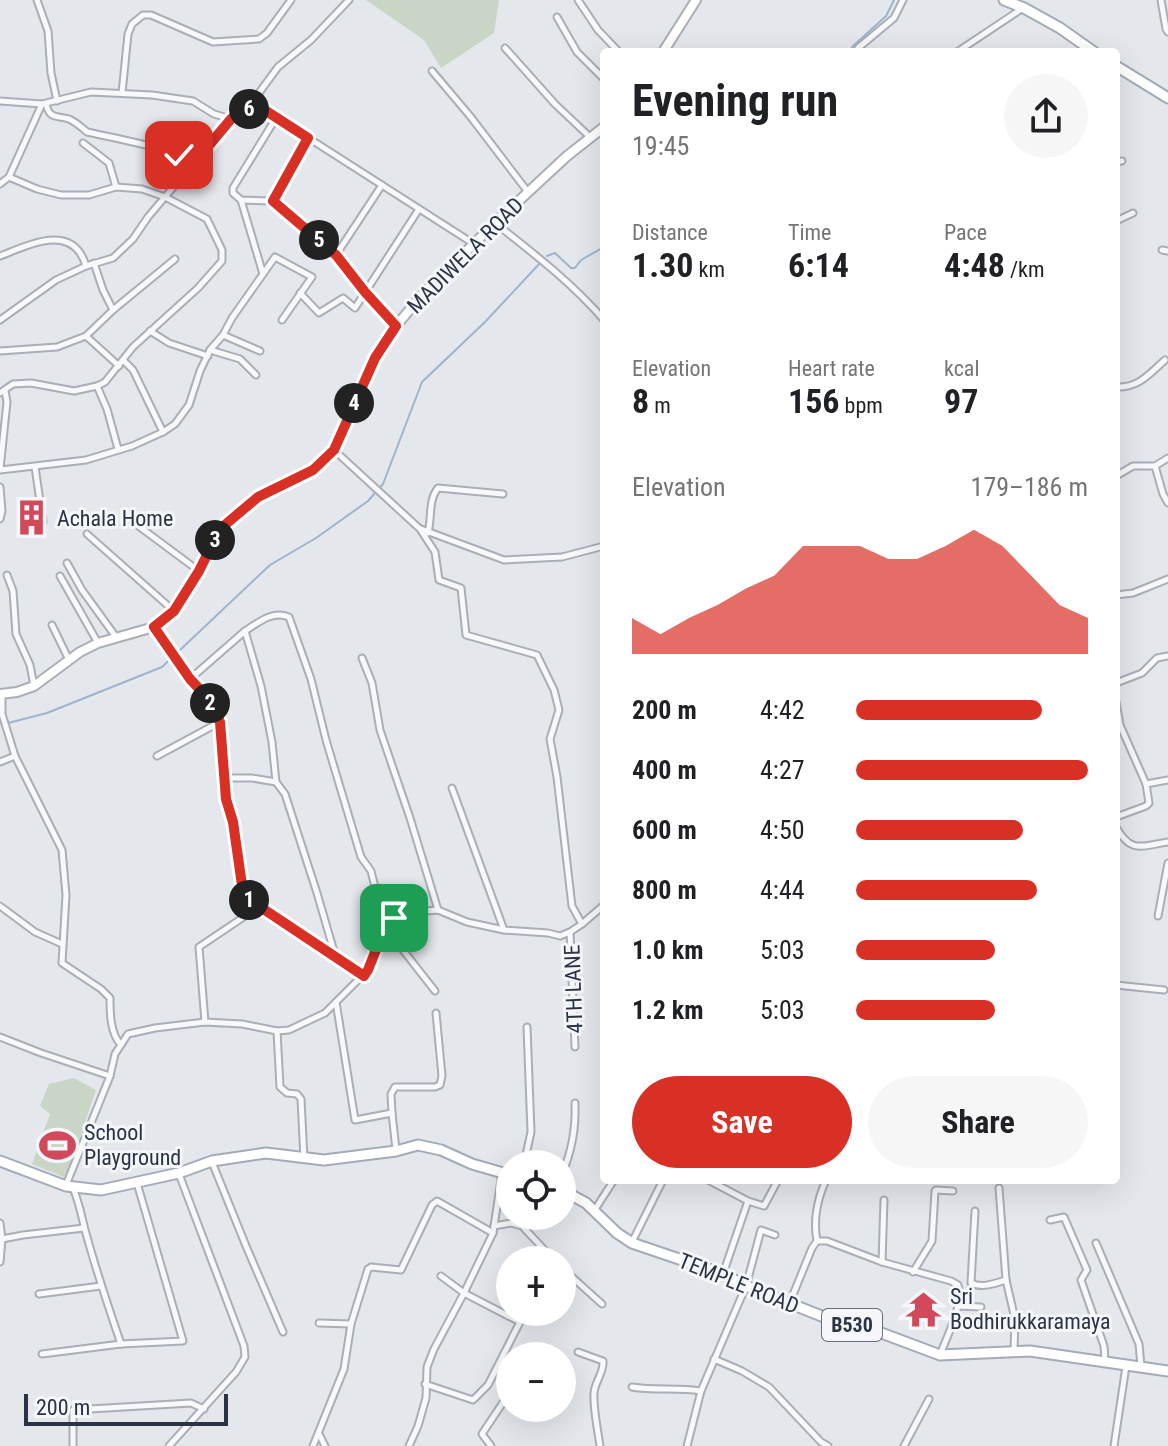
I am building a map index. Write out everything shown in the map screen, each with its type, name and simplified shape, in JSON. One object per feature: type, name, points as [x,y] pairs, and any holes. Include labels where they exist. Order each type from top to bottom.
[{"type":"main road","points":[[669,48],[696,0]]},
{"type":"main road","points":[[1004,0],[1060,28],[1085,48]]},
{"type":"main road","points":[[1120,68],[1168,98]]},
{"type":"main road","name":"MADIWELA ROAD","points":[[1,694],[34,686],[98,643],[154,627],[174,611],[220,529],[258,497],[313,470],[334,450],[375,358],[422,295],[528,192],[600,131]]},
{"type":"main road","points":[[0,1161],[69,1187],[101,1190],[179,1173],[212,1161],[266,1153],[324,1160],[396,1151],[418,1145],[441,1150],[496,1171]]},
{"type":"main road","name":"TEMPLE ROAD","points":[[576,1198],[632,1243],[723,1274],[829,1319],[868,1328],[940,1355],[1030,1351],[1168,1371]]},
{"type":"street","points":[[37,0],[48,31],[57,101]]},
{"type":"street","points":[[122,93],[128,34],[132,24],[143,15],[151,15],[213,42],[259,39],[291,0]]},
{"type":"street","points":[[0,320],[56,280],[113,258],[133,239],[231,119],[256,97],[278,67],[311,40],[349,0]]},
{"type":"street","points":[[578,0],[598,30],[615,48]]},
{"type":"street","points":[[858,48],[894,18],[903,0]]},
{"type":"street","points":[[1161,0],[1168,32]]},
{"type":"street","points":[[963,48],[1024,8]]},
{"type":"street","points":[[557,17],[577,52],[600,75]]},
{"type":"street","points":[[505,48],[555,104],[592,138]]},
{"type":"street","points":[[432,71],[528,192]]},
{"type":"street","points":[[0,101],[44,104],[91,92],[152,95],[193,101],[214,114],[231,119]]},
{"type":"street","points":[[256,97],[260,100],[260,107]]},
{"type":"street","points":[[44,104],[53,116],[70,119],[87,132],[166,151],[195,162]]},
{"type":"street","points":[[0,184],[9,177],[44,104]]},
{"type":"street","points":[[248,106],[254,111],[260,107]]},
{"type":"street","points":[[260,107],[474,244]]},
{"type":"street","points":[[263,274],[241,200],[233,193],[233,188],[276,118]]},
{"type":"street","points":[[273,201],[308,138]]},
{"type":"street","points":[[83,143],[109,163],[116,187]]},
{"type":"street","points":[[9,177],[61,195],[89,195],[116,187],[142,189],[165,197],[207,219],[222,250],[222,261],[198,288],[133,347],[105,382],[74,391],[31,383],[13,384],[3,392],[7,402],[0,470],[86,460],[132,446],[175,424],[189,405],[209,353],[275,257],[312,277],[282,320]]},
{"type":"street","points":[[336,255],[382,185]]},
{"type":"street","points":[[241,200],[273,201],[336,255],[396,326]]},
{"type":"street","points":[[300,293],[319,313],[343,298],[355,308],[419,209]]},
{"type":"street","points":[[1120,219],[1133,213]]},
{"type":"street","points":[[495,223],[548,265],[600,315]]},
{"type":"street","points":[[0,256],[51,239],[66,241],[76,247],[86,266]]},
{"type":"street","points":[[0,351],[57,347],[86,336],[175,259]]},
{"type":"street","points":[[94,263],[113,310]]},
{"type":"street","points":[[150,331],[169,343],[240,359],[256,375]]},
{"type":"street","points":[[223,335],[260,351]]},
{"type":"street","points":[[86,336],[133,370],[163,432]]},
{"type":"street","points":[[1120,387],[1140,383],[1165,360]]},
{"type":"street","points":[[97,386],[118,449]]},
{"type":"street","points":[[334,450],[420,529],[435,552],[439,580],[461,588],[466,635],[537,655],[554,690],[559,710],[550,739],[572,906],[582,924]]},
{"type":"street","points":[[1120,474],[1133,466],[1155,466],[1168,458]]},
{"type":"street","points":[[1155,466],[1168,503]]},
{"type":"street","points":[[35,467],[43,522]]},
{"type":"street","points":[[0,487],[0,519]]},
{"type":"street","points":[[428,533],[432,495],[438,488],[503,494]]},
{"type":"street","points":[[129,519],[199,571]]},
{"type":"street","points":[[420,529],[504,560],[562,557],[600,547]]},
{"type":"street","points":[[87,534],[174,611]]},
{"type":"street","points":[[67,563],[116,637]]},
{"type":"street","points":[[7,575],[13,591],[16,634],[30,665],[34,686]]},
{"type":"street","points":[[60,576],[98,643]]},
{"type":"street","points":[[1120,595],[1133,593],[1168,579]]},
{"type":"street","points":[[190,679],[245,631],[268,617],[281,613],[289,617],[311,679],[361,857],[371,871],[385,927],[435,991]]},
{"type":"street","points":[[52,625],[69,660]]},
{"type":"street","points":[[154,627],[190,679],[206,696],[220,722],[226,799],[233,822],[243,892],[247,898],[364,976]]},
{"type":"street","points":[[245,631],[261,686],[276,782],[285,794],[335,956]]},
{"type":"street","points":[[1120,681],[1142,673],[1157,658],[1168,656]]},
{"type":"street","points":[[362,658],[372,683],[380,730],[438,910]]},
{"type":"street","points":[[1,694],[2,714],[15,756],[62,850],[66,895],[62,963],[110,998],[115,1038],[121,1045]]},
{"type":"street","points":[[157,756],[220,722]]},
{"type":"street","points":[[1120,728],[1146,784],[1149,803],[1120,816]]},
{"type":"street","points":[[0,762],[15,756]]},
{"type":"street","points":[[224,778],[276,782]]},
{"type":"street","points":[[1146,784],[1168,780]]},
{"type":"street","points":[[452,788],[504,930]]},
{"type":"street","points":[[1120,835],[1136,847],[1168,842]]},
{"type":"street","points":[[1158,916],[1168,863]]},
{"type":"street","points":[[0,906],[35,932],[62,944]]},
{"type":"street","points":[[205,1022],[199,947],[260,906]]},
{"type":"street","points":[[121,1344],[101,1286],[80,1206],[69,1187],[110,1076],[115,1054],[128,1034],[205,1022],[289,1030],[325,1013],[364,976],[385,927],[394,918],[412,912],[438,910],[467,922],[504,930],[560,936],[582,924],[600,908]]},
{"type":"street","name":"4TH LANE","points":[[570,932],[575,1047]]},
{"type":"street","points":[[1120,985],[1164,990]]},
{"type":"street","points":[[336,1002],[355,1120],[392,1113]]},
{"type":"street","points":[[396,1151],[391,1094],[395,1087],[435,1087],[441,1082],[436,1013]]},
{"type":"street","points":[[527,1027],[531,1132],[527,1150]]},
{"type":"street","points":[[277,1031],[280,1087],[301,1099],[304,1159]]},
{"type":"street","points":[[0,1037],[110,1076]]},
{"type":"street","points":[[571,1150],[575,1103]]},
{"type":"street","points":[[212,1161],[283,1332]]},
{"type":"street","points":[[169,1446],[236,1372],[245,1357],[244,1346],[179,1173]]},
{"type":"street","points":[[42,1354],[121,1344],[183,1341],[137,1183]]},
{"type":"street","points":[[594,1211],[611,1184]]},
{"type":"street","points":[[632,1243],[661,1184]]},
{"type":"street","points":[[716,1184],[764,1206],[776,1184]]},
{"type":"street","points":[[789,1303],[817,1241],[814,1227],[816,1210],[825,1184]]},
{"type":"street","points":[[999,1188],[1006,1280],[1015,1319],[1014,1350]]},
{"type":"street","points":[[913,1272],[932,1241],[935,1191],[953,1191]]},
{"type":"street","points":[[882,1262],[884,1200]]},
{"type":"street","points":[[313,1446],[344,1369],[351,1324],[368,1269],[401,1270],[432,1205],[437,1201],[493,1230],[511,1223],[522,1226],[541,1246]]},
{"type":"street","points":[[723,1274],[748,1201]]},
{"type":"street","points":[[975,1211],[971,1283],[984,1286],[1006,1280]]},
{"type":"street","points":[[409,1446],[426,1398],[427,1367],[493,1230],[496,1217]]},
{"type":"street","points":[[1050,1220],[1064,1217],[1087,1270],[1081,1280],[1104,1346],[1105,1361]]},
{"type":"street","points":[[0,1223],[0,1262]]},
{"type":"street","points":[[2,1239],[84,1228]]},
{"type":"street","points":[[687,1446],[701,1391],[746,1286],[761,1230],[775,1235]]},
{"type":"street","points":[[817,1241],[827,1241],[958,1285],[961,1292],[958,1306],[940,1355]]},
{"type":"street","points":[[1096,1243],[1139,1344],[1141,1368]]},
{"type":"street","points":[[425,1384],[473,1400],[488,1385],[520,1322],[464,1293],[441,1276]]},
{"type":"street","points":[[576,1281],[602,1304]]},
{"type":"street","points":[[39,1294],[101,1286]]},
{"type":"street","points":[[958,1306],[981,1307]]},
{"type":"street","points":[[319,1323],[351,1324]]},
{"type":"street","points":[[578,1352],[603,1361],[604,1367],[594,1388],[600,1446]]},
{"type":"street","points":[[714,1359],[769,1387],[828,1446]]},
{"type":"street","points":[[1114,1446],[1126,1366]]},
{"type":"street","points":[[632,1387],[701,1391]]},
{"type":"street","points":[[904,1446],[929,1399]]},
{"type":"street","points":[[73,1446],[73,1410],[191,1403],[204,1409]]},
{"type":"street","points":[[491,1446],[482,1434],[496,1413]]},
{"type":"street","points":[[319,1433],[325,1446]]},
{"type":"green space","points":[[366,0],[499,0],[494,33],[441,68],[424,40]]},
{"type":"green space","name":"School Playground","points":[[74,1078],[96,1090],[64,1177],[32,1164],[50,1114],[40,1106],[49,1084]]},
{"type":"waterway","points":[[852,48],[886,16],[894,0]]},
{"type":"waterway","points":[[547,256],[555,253],[575,268],[581,260],[600,249]]},
{"type":"waterway","points":[[8,723],[47,713],[162,667],[270,565],[316,538],[368,501],[383,484],[422,382],[485,322],[541,262]]},
{"type":"place","name":"Achala Home","points":[[31,518]]},
{"type":"place","name":"School Playground","points":[[58,1145]]},
{"type":"place","name":"Sri Bodhirukkaramaya","points":[[924,1309]]},
{"type":"route","points":[[179,155],[195,162],[231,119],[248,106],[254,111],[260,107],[308,138],[273,201],[336,255],[396,326],[375,358],[334,450],[313,470],[258,497],[220,529],[174,611],[154,627],[190,679],[206,696],[220,722],[226,799],[233,822],[243,892],[247,898],[364,976],[385,927],[394,918]]}]
